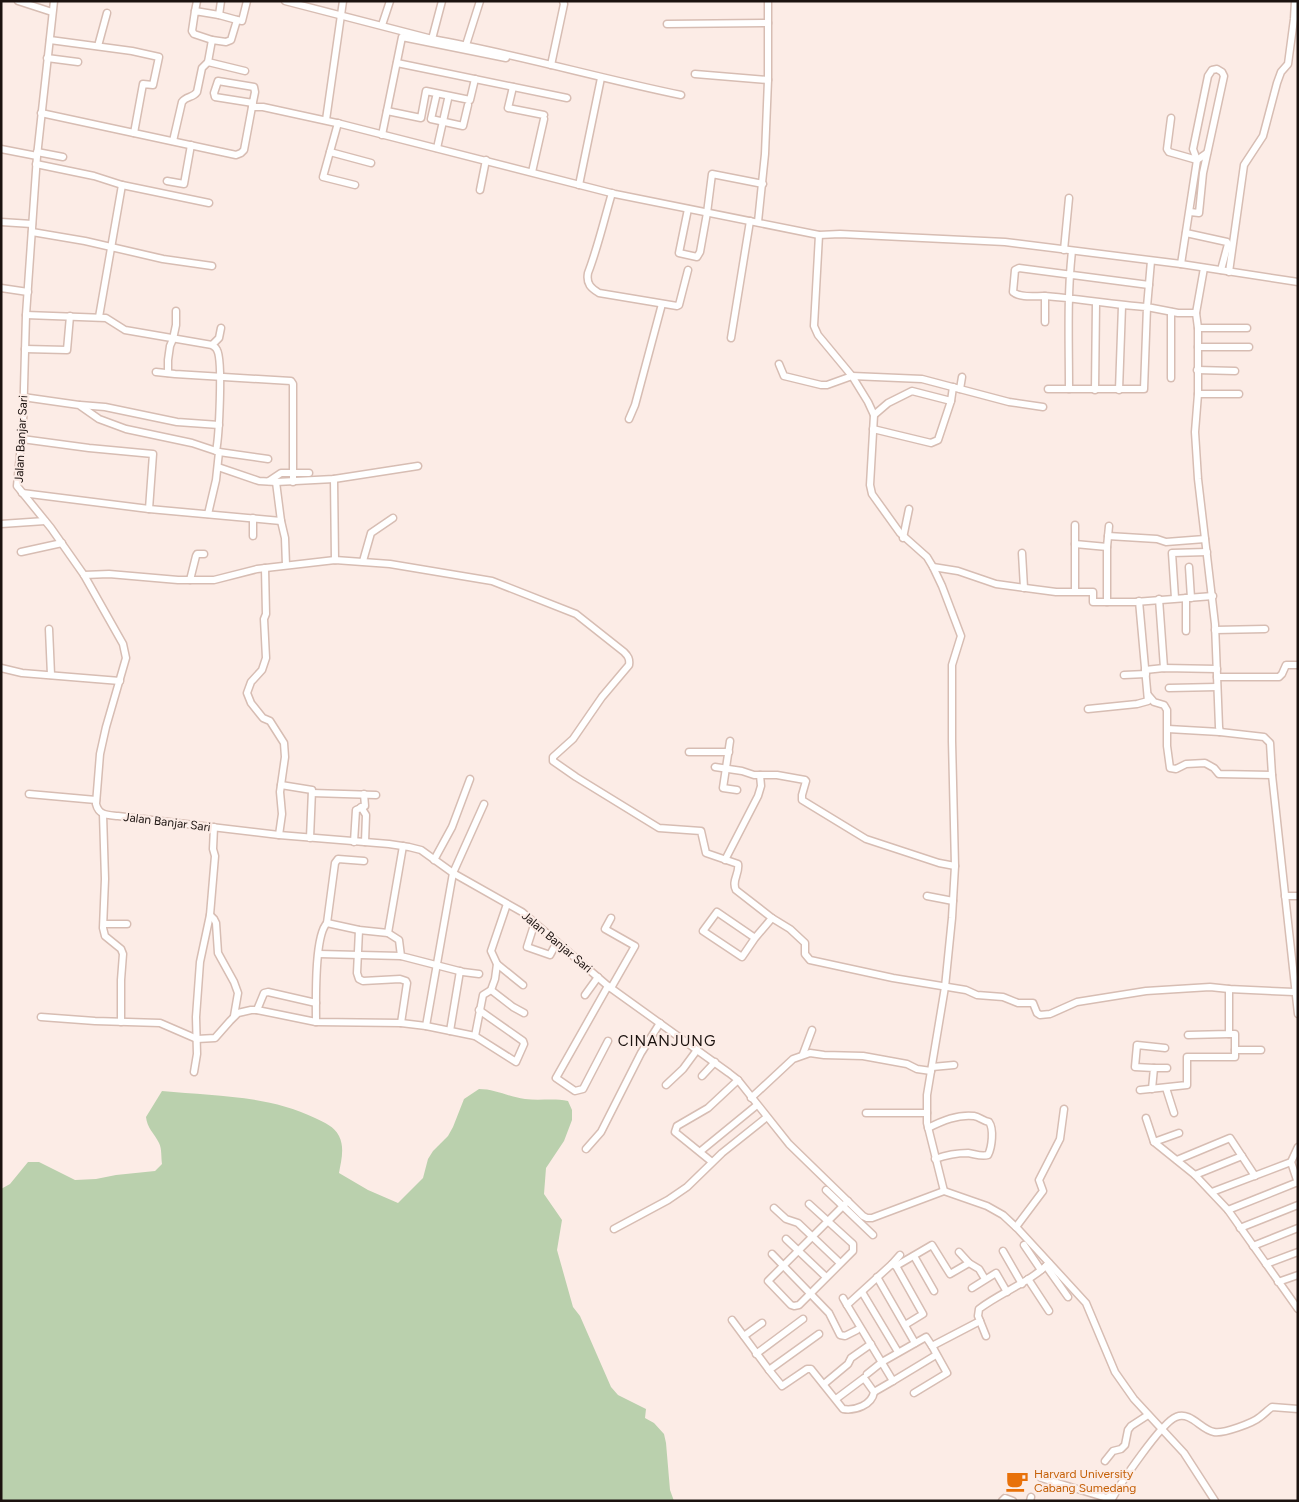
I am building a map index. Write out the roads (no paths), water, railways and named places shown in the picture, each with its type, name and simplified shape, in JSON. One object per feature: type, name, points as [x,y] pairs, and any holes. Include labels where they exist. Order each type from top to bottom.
[{"type":"street","points":[[18,1],[52,12]]},
{"type":"street","name":"Jalan Banjar Sari","points":[[54,1],[36,164],[26,315],[22,439],[17,486],[62,543],[84,575],[123,644],[126,658],[100,754],[97,809],[102,814],[279,835],[403,846],[421,850],[453,873],[522,912],[610,987],[738,1080],[789,1144],[846,1204],[863,1216],[872,1218],[944,1191]]},
{"type":"street","points":[[197,1],[192,31],[194,34],[212,40],[230,41],[237,20]]},
{"type":"street","points":[[219,15],[221,1]]},
{"type":"street","points":[[195,11],[242,21],[247,1]]},
{"type":"street","points":[[285,1],[432,39],[466,45],[601,78],[681,95]]},
{"type":"street","points":[[326,120],[343,1]]},
{"type":"street","points":[[382,25],[390,1]]},
{"type":"street","points":[[432,39],[442,1]]},
{"type":"street","points":[[466,45],[480,1]]},
{"type":"street","points":[[551,65],[564,4],[563,1]]},
{"type":"street","points":[[758,222],[763,184],[768,80],[768,1]]},
{"type":"street","points":[[1229,272],[1244,165],[1262,136],[1277,82],[1281,72],[1288,64],[1295,2]]},
{"type":"street","points":[[98,46],[107,13]]},
{"type":"street","points":[[667,24],[768,23]]},
{"type":"street","points":[[382,134],[402,37],[536,64]]},
{"type":"street","points":[[50,40],[132,51],[159,57],[153,85],[142,85],[134,133]]},
{"type":"street","points":[[173,141],[182,102],[184,98],[195,95],[197,92],[202,68],[208,62],[212,40]]},
{"type":"street","points":[[1290,48],[1298,48]]},
{"type":"street","points":[[47,58],[78,62]]},
{"type":"street","points":[[208,62],[246,71]]},
{"type":"street","points":[[397,63],[568,98]]},
{"type":"street","points":[[1181,264],[1197,160],[1193,149],[1208,76],[1212,70],[1217,69],[1224,76],[1203,173],[1199,213],[1190,212]]},
{"type":"street","points":[[695,74],[768,80]]},
{"type":"street","points":[[579,185],[601,78]]},
{"type":"street","points":[[387,111],[420,118],[426,91],[470,100],[475,79]]},
{"type":"street","points":[[41,113],[230,155],[240,154],[244,150],[253,105],[254,87],[218,81],[214,93],[215,97],[253,105],[326,120],[612,193],[819,235],[840,234],[1037,246],[1181,264],[1298,282]]},
{"type":"street","points":[[512,87],[508,108],[544,117],[532,172]]},
{"type":"street","points":[[436,97],[431,119],[463,126],[468,105]]},
{"type":"street","points":[[437,148],[448,99]]},
{"type":"street","points":[[1171,118],[1167,150],[1171,153],[1197,160]]},
{"type":"street","points":[[338,123],[323,177],[355,185]]},
{"type":"street","points":[[182,197],[191,146]]},
{"type":"street","points":[[1,149],[63,157]]},
{"type":"street","points":[[330,152],[371,163]]},
{"type":"street","points":[[1197,160],[1207,153]]},
{"type":"street","points":[[480,190],[486,160]]},
{"type":"street","points":[[36,164],[94,176],[122,185],[209,203]]},
{"type":"street","points":[[688,209],[679,253],[698,256],[707,213],[712,174],[763,184]]},
{"type":"street","points":[[167,181],[184,184]]},
{"type":"street","points":[[99,317],[122,185]]},
{"type":"street","points":[[612,193],[587,280],[591,288],[599,293],[677,306],[679,305],[688,270]]},
{"type":"street","points":[[1064,250],[1069,198]]},
{"type":"street","points":[[731,338],[750,220]]},
{"type":"street","points":[[1,222],[32,224]]},
{"type":"street","points":[[32,232],[163,259],[212,266]]},
{"type":"street","points":[[1186,233],[1227,242],[1221,270]]},
{"type":"street","points":[[819,235],[814,326],[818,335],[852,376],[874,415],[870,485],[872,494],[904,538],[926,557],[933,567],[960,636],[952,666],[955,866],[953,901],[945,986],[927,1095],[928,1128],[935,1159],[944,1191],[996,1210],[1016,1227],[1068,1297]]},
{"type":"street","points":[[1069,389],[1072,251]]},
{"type":"street","points":[[1048,389],[1144,389],[1151,261]]},
{"type":"street","points":[[1149,285],[1016,268],[1013,292],[1015,294],[1122,306],[1147,307],[1171,312],[1196,313]]},
{"type":"street","points":[[1204,268],[1196,313],[1198,328],[1198,394],[1195,432],[1198,479],[1213,596],[1220,732]]},
{"type":"street","points":[[1,288],[28,292]]},
{"type":"street","points":[[1045,296],[1045,322]]},
{"type":"street","points":[[1095,390],[1096,303]]},
{"type":"street","points":[[629,419],[635,405],[662,304]]},
{"type":"street","points":[[1119,390],[1122,306]]},
{"type":"street","points":[[168,373],[168,360],[176,311]]},
{"type":"street","points":[[1171,312],[1171,378]]},
{"type":"street","points":[[26,315],[106,318],[124,330],[212,345],[217,348],[220,376],[218,467],[208,514]]},
{"type":"street","points":[[25,350],[67,350],[70,316]]},
{"type":"street","points":[[212,345],[219,338],[221,328]]},
{"type":"street","points":[[1198,328],[1247,328]]},
{"type":"street","points":[[1198,347],[1249,347]]},
{"type":"street","points":[[779,364],[784,376],[816,385],[827,385],[852,376],[910,377],[1009,402],[1043,407]]},
{"type":"street","points":[[1197,370],[1235,371]]},
{"type":"street","points":[[156,372],[292,382],[293,482]]},
{"type":"street","points":[[873,429],[931,443],[938,440],[951,401],[962,377]]},
{"type":"street","points":[[874,415],[888,403],[912,390],[951,401]]},
{"type":"street","points":[[1198,394],[1239,394]]},
{"type":"street","points":[[24,397],[105,407],[177,422],[218,425]]},
{"type":"street","points":[[79,405],[112,425],[192,443],[218,451],[268,459]]},
{"type":"street","points":[[22,439],[89,448],[152,453],[149,509]]},
{"type":"street","points":[[218,467],[259,481],[293,482],[334,479],[418,466]]},
{"type":"street","points":[[273,481],[281,473],[309,473]]},
{"type":"street","points":[[334,479],[335,560]]},
{"type":"street","points":[[273,481],[285,538],[286,565]]},
{"type":"street","points":[[22,493],[149,509],[281,520]]},
{"type":"street","points":[[904,538],[909,509]]},
{"type":"street","points":[[253,518],[253,536]]},
{"type":"street","points":[[363,561],[370,535],[393,518]]},
{"type":"street","points":[[1,524],[45,521]]},
{"type":"street","points":[[1075,525],[1075,591]]},
{"type":"street","points":[[1107,602],[1109,526]]},
{"type":"street","points":[[1108,536],[1157,539],[1166,542],[1205,538]]},
{"type":"street","points":[[21,552],[62,543]]},
{"type":"street","points":[[1075,544],[1107,547]]},
{"type":"street","points":[[1175,598],[1172,553],[1207,552]]},
{"type":"street","points":[[1022,553],[1024,588]]},
{"type":"street","points":[[190,580],[196,556],[204,554]]},
{"type":"street","points":[[84,575],[109,574],[214,580],[286,565],[335,560],[363,561],[492,581],[576,614],[624,652],[630,659],[630,665],[602,697],[573,739],[553,758],[553,761],[659,828],[701,831],[706,853],[738,864],[739,870],[734,883],[736,890],[772,918],[790,928],[804,943],[805,954],[810,960],[893,978],[966,990],[978,996],[1002,997],[1018,1003],[1033,1003],[1036,1013],[1040,1015],[1050,1014],[1077,1002],[1146,991],[1202,987],[1229,990],[1294,992]]},
{"type":"street","points":[[933,567],[958,571],[996,584],[1056,592],[1093,592],[1093,602],[1213,596]]},
{"type":"street","points":[[1186,631],[1189,567]]},
{"type":"street","points":[[265,568],[266,614],[264,631],[266,658],[262,670],[250,682],[247,693],[263,718],[270,721],[282,738],[285,757],[280,798],[282,814],[279,835]]},
{"type":"street","points":[[1159,599],[1164,668]]},
{"type":"street","points":[[1088,709],[1146,703],[1148,695],[1138,601]]},
{"type":"street","points":[[49,629],[51,675]]},
{"type":"street","points":[[1215,630],[1265,629]]},
{"type":"street","points":[[1217,676],[1279,677],[1286,665],[1298,665]]},
{"type":"street","points":[[1,668],[22,673],[120,681]]},
{"type":"street","points":[[1124,675],[1164,668],[1217,669]]},
{"type":"street","points":[[1169,688],[1217,687]]},
{"type":"street","points":[[1148,695],[1154,702],[1164,704],[1168,712],[1167,746],[1169,765],[1172,769],[1180,768],[1186,764],[1198,763],[1210,765],[1219,774],[1272,775]]},
{"type":"street","points":[[1168,728],[1264,737],[1270,743],[1294,992],[1298,1014]]},
{"type":"street","points":[[730,742],[722,791],[737,790]]},
{"type":"street","points":[[689,752],[729,752]]},
{"type":"street","points":[[715,767],[760,776],[777,775],[805,780],[802,800],[866,839],[939,863],[955,866]]},
{"type":"street","points":[[725,860],[758,796],[761,786],[760,776]]},
{"type":"street","points":[[434,860],[452,827],[470,779]]},
{"type":"street","points":[[281,786],[312,790],[310,838]]},
{"type":"street","points":[[312,793],[376,794]]},
{"type":"street","points":[[29,794],[96,800]]},
{"type":"street","points":[[354,842],[356,810],[364,806],[364,794]]},
{"type":"street","points":[[426,1026],[453,873],[484,804]]},
{"type":"street","points":[[361,807],[366,815],[366,842]]},
{"type":"street","points":[[102,814],[105,854],[105,936],[121,949],[123,954],[121,980],[122,1022]]},
{"type":"street","points":[[194,1072],[197,1054],[196,1017],[200,962],[210,915],[215,856],[213,849],[214,827]]},
{"type":"street","points":[[388,933],[403,846]]},
{"type":"street","points":[[316,1022],[316,975],[321,931],[327,923],[333,868],[338,859],[364,861]]},
{"type":"street","points":[[927,896],[953,901]]},
{"type":"street","points":[[1285,896],[1298,896]]},
{"type":"street","points":[[507,904],[492,951],[498,964],[523,985]]},
{"type":"street","points":[[756,938],[717,912],[703,931],[742,957],[772,918]]},
{"type":"street","points":[[210,915],[216,924],[218,953],[238,993],[234,1016]]},
{"type":"street","points":[[608,1041],[583,1089],[575,1091],[556,1078],[635,946],[605,930],[612,918]]},
{"type":"street","points":[[535,922],[528,947],[550,955],[557,942]]},
{"type":"street","points":[[327,923],[359,930],[388,933],[400,940],[401,956]]},
{"type":"street","points":[[104,924],[127,924]]},
{"type":"street","points":[[359,930],[358,977],[361,980],[400,979],[407,983],[401,1023]]},
{"type":"street","points":[[319,954],[401,956],[479,974]]},
{"type":"street","points":[[475,1036],[483,995],[491,990],[494,984],[498,964]]},
{"type":"street","points":[[450,1031],[460,971]]},
{"type":"street","points":[[585,996],[598,977]]},
{"type":"street","points":[[491,990],[524,1013]]},
{"type":"street","points":[[1229,990],[1229,1034]]},
{"type":"street","points":[[257,1010],[264,993],[268,992],[316,1003]]},
{"type":"street","points":[[41,1017],[164,1024],[197,1039],[215,1038],[234,1016],[251,1010],[316,1022],[401,1023],[475,1036],[516,1062],[524,1044],[523,1042],[479,1010]]},
{"type":"street","points":[[586,1149],[601,1132],[642,1053],[660,1023]]},
{"type":"street","points":[[803,1054],[812,1030]]},
{"type":"street","points":[[1140,1090],[1187,1086],[1187,1057],[1235,1057],[1235,1034],[1188,1035]]},
{"type":"street","points":[[1165,1048],[1137,1045],[1135,1067],[1167,1068]]},
{"type":"street","points":[[666,1086],[697,1050]]},
{"type":"street","points":[[1235,1050],[1261,1050]]},
{"type":"street","points":[[751,1098],[793,1059],[803,1054],[864,1056],[907,1064],[918,1069],[954,1066]]},
{"type":"street","points":[[702,1076],[715,1062]]},
{"type":"street","points":[[1152,1089],[1154,1068]]},
{"type":"street","points":[[712,1162],[675,1132],[675,1129],[676,1126],[708,1108],[738,1080]]},
{"type":"street","points":[[1166,1088],[1174,1113]]},
{"type":"street","points":[[702,1150],[757,1105]]},
{"type":"street","points":[[1016,1227],[1043,1191],[1039,1180],[1059,1143],[1064,1109]]},
{"type":"street","points":[[866,1113],[927,1113]]},
{"type":"street","points":[[928,1128],[953,1118],[975,1116],[989,1122],[992,1126],[988,1155],[953,1154],[935,1159]]},
{"type":"street","points":[[614,1229],[668,1200],[687,1187],[712,1162],[767,1117]]},
{"type":"street","points":[[1146,1118],[1154,1142],[1195,1175],[1228,1210],[1278,1282],[1295,1299],[1298,1309]]},
{"type":"street","points":[[1154,1142],[1179,1133]]},
{"type":"street","points":[[1177,1160],[1230,1138],[1255,1176]]},
{"type":"street","points":[[1212,1192],[1291,1162],[1298,1147]]},
{"type":"street","points":[[1195,1175],[1242,1156]]},
{"type":"street","points":[[1228,1210],[1298,1182],[1291,1162]]},
{"type":"street","points":[[826,1190],[846,1204],[873,1236]]},
{"type":"street","points":[[809,1204],[828,1222],[853,1244],[854,1251],[799,1305],[794,1306],[769,1284],[769,1280],[812,1237],[828,1222],[846,1204]]},
{"type":"street","points":[[1240,1228],[1298,1205]]},
{"type":"street","points":[[774,1208],[786,1219],[798,1223],[840,1263]]},
{"type":"street","points":[[1253,1246],[1298,1228]]},
{"type":"street","points":[[786,1239],[826,1277]]},
{"type":"street","points":[[847,1305],[894,1265],[932,1245],[950,1274],[969,1263]]},
{"type":"street","points":[[1024,1245],[1086,1303],[1115,1372],[1148,1415],[1184,1453],[1215,1501]]},
{"type":"street","points":[[1003,1251],[1049,1311]]},
{"type":"street","points":[[959,1252],[969,1263],[979,1269],[985,1279]]},
{"type":"street","points":[[1266,1264],[1298,1252]]},
{"type":"street","points":[[772,1254],[833,1319],[840,1334],[845,1336],[857,1330]]},
{"type":"street","points":[[894,1265],[900,1255]]},
{"type":"street","points":[[914,1256],[934,1291]]},
{"type":"street","points":[[894,1265],[923,1314],[905,1325]]},
{"type":"street","points":[[986,1336],[978,1316],[980,1309],[1025,1282],[1045,1266]]},
{"type":"street","points":[[972,1288],[996,1273],[1007,1292]]},
{"type":"street","points":[[1278,1282],[1298,1275]]},
{"type":"street","points":[[878,1277],[915,1343]]},
{"type":"street","points":[[862,1292],[898,1352]]},
{"type":"street","points":[[843,1298],[893,1380]]},
{"type":"street","points":[[756,1354],[803,1319]]},
{"type":"street","points":[[732,1320],[782,1386],[807,1369],[811,1369],[843,1409],[850,1410],[857,1409],[866,1404],[873,1398],[874,1392],[864,1378],[836,1399]]},
{"type":"street","points":[[932,1346],[980,1321]]},
{"type":"street","points":[[744,1336],[762,1323]]},
{"type":"street","points":[[769,1370],[818,1334]]},
{"type":"street","points":[[867,1374],[882,1362],[926,1337],[947,1373],[914,1393]]},
{"type":"street","points":[[824,1384],[848,1364],[852,1358],[871,1344]]},
{"type":"street","points":[[874,1392],[936,1355]]},
{"type":"street","points":[[1041,1478],[1107,1498],[1111,1494],[1113,1498],[1122,1481],[1162,1429],[1175,1417],[1190,1418],[1208,1430],[1224,1432],[1256,1420],[1272,1407],[1298,1410]]},
{"type":"street","points":[[1104,1461],[1113,1451],[1121,1449],[1125,1445],[1128,1430],[1131,1426],[1148,1415]]},
{"type":"street","points":[[1002,1501],[1005,1498],[1013,1501]]},
{"type":"place","name":"Harvard University Cabang Sumedang","points":[[1017,1481]]},
{"type":"district","name":"CINANJUNG","points":[[667,1041]]}]
